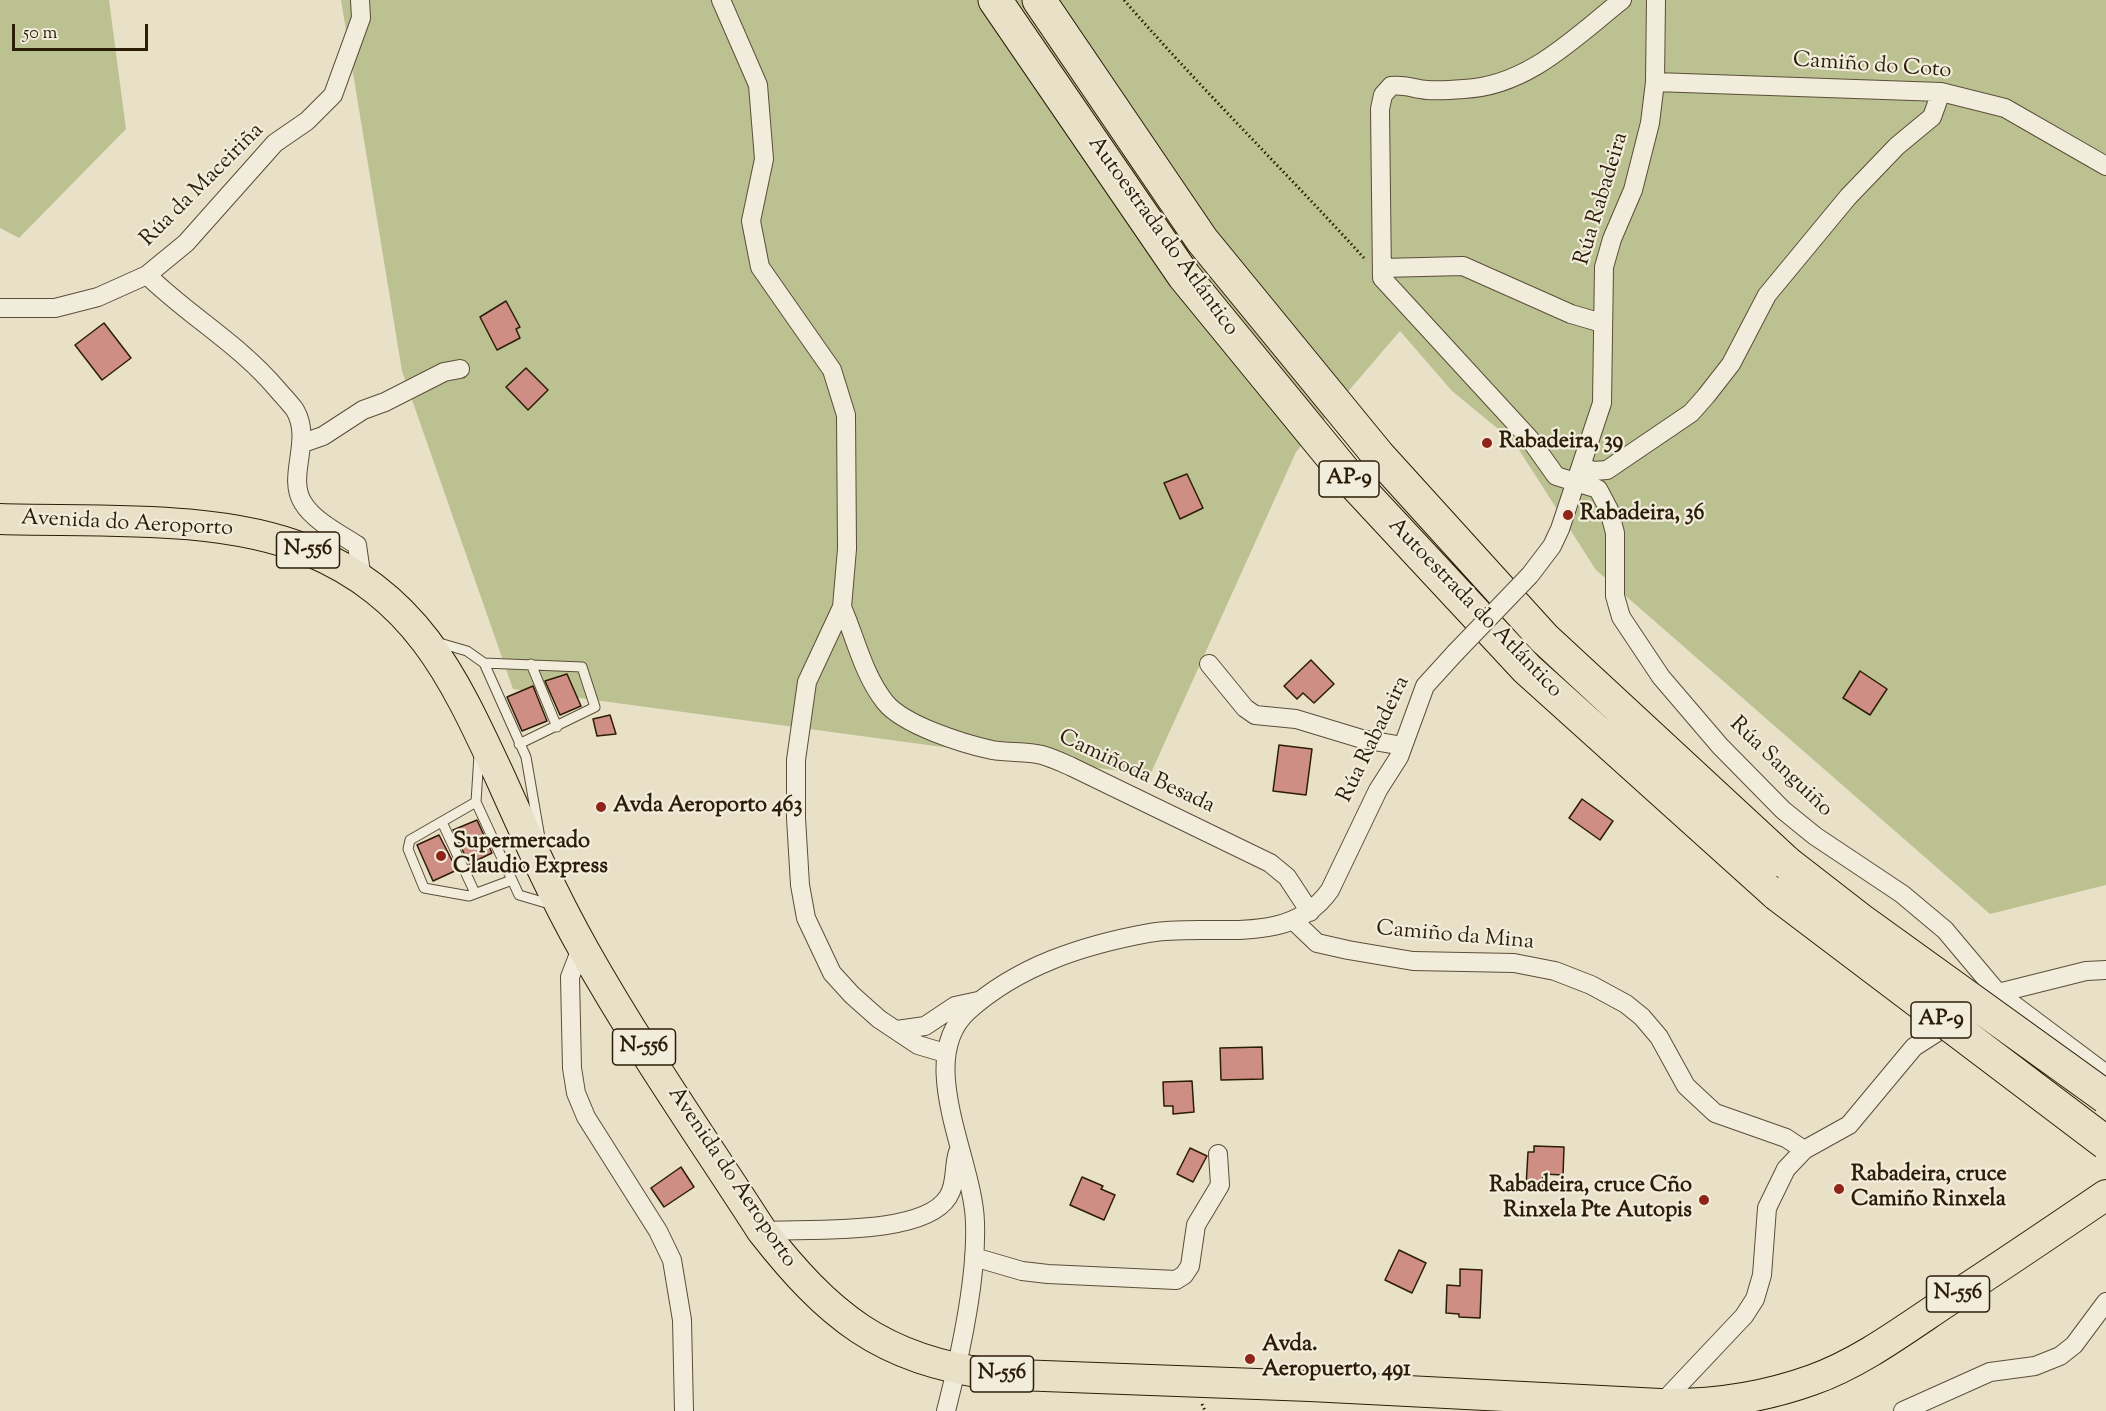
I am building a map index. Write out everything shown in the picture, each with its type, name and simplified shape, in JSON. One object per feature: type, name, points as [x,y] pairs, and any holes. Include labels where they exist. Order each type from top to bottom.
[{"type":"highway","name":"Autoestrada do Atlántico","points":[[995,0],[1184,276],[1351,480],[1527,669],[1777,894],[2106,1143]]},
{"type":"highway","name":"Autoestrada do Atlántico","points":[[1039,0],[1202,240],[1378,455],[1544,638],[1787,863],[1863,922],[2106,1097]]},
{"type":"main road","name":"Avenida do Aeroporto","points":[[0,519],[159,524],[227,529],[278,539],[308,550],[362,580],[407,616],[427,640],[458,687],[545,873],[582,946],[762,1231],[792,1270],[838,1314],[871,1336],[918,1359],[956,1369],[1008,1374],[1310,1386],[1658,1407],[1741,1400],[1780,1390],[1842,1367],[1919,1320],[2106,1195]]},
{"type":"street","name":"Rúa da Maceiriña","points":[[0,308],[55,308],[99,297],[147,275],[186,243],[275,143],[307,121],[333,95],[361,18],[360,0]]},
{"type":"street","points":[[721,0],[758,85],[764,159],[751,221],[760,267],[832,369],[846,414],[847,549],[842,607],[807,682],[796,760],[796,818],[800,885],[806,918],[832,973],[852,995],[918,1045],[945,1053]]},
{"type":"street","points":[[1602,323],[1571,314],[1463,266],[1382,273],[1380,109],[1383,95],[1391,86],[1401,85],[1427,90],[1467,89],[1507,82],[1535,68],[1622,0]]},
{"type":"street","name":"Rúa Rabadeira","points":[[1303,917],[1320,904],[1330,890],[1403,746],[1425,686],[1530,575],[1552,546],[1602,403],[1602,323],[1607,254],[1633,190],[1650,123],[1654,82],[1656,0]]},
{"type":"street","name":"Camiño do Coto","points":[[1654,82],[1941,92],[2005,108],[2106,166]]},
{"type":"street","points":[[1578,475],[1607,470],[1691,413],[1731,364],[1767,295],[1848,197],[1897,146],[1932,117],[1941,92]]},
{"type":"street","name":"Rúa Sanguiño","points":[[1382,273],[1529,438],[1556,476],[1578,475],[1598,489],[1609,510],[1615,533],[1615,596],[1621,617],[1661,676],[1720,746],[1783,810],[1815,836],[1902,894],[1946,930],[1998,993],[2106,1074]]},
{"type":"street","points":[[147,275],[168,296],[232,343],[256,365],[295,410],[303,443],[297,480],[302,503],[320,520],[357,545],[362,580]]},
{"type":"street","points":[[303,443],[323,436],[363,410],[385,402],[444,372],[460,369]]},
{"type":"street","name":"Camiñoda Besada","points":[[842,607],[856,639],[865,670],[886,704],[910,721],[951,738],[992,750],[1042,755],[1072,766],[1270,863],[1287,877],[1303,917]]},
{"type":"street","points":[[1209,664],[1245,708],[1255,715],[1296,719],[1362,739],[1403,746]]},
{"type":"street","points":[[946,1411],[956,1369],[974,1257],[975,1221],[961,1145],[948,1093],[945,1053],[947,1043],[961,1017],[1000,985],[1036,965],[1124,939],[1170,931],[1242,929],[1303,917]]},
{"type":"street","name":"Camiño da Mina","points":[[1303,917],[1317,943],[1413,961],[1514,963],[1555,971],[1591,985],[1626,1004],[1642,1017],[1659,1037],[1686,1086],[1715,1113],[1786,1138],[1804,1150]]},
{"type":"street","points":[[582,946],[570,978],[572,1068],[576,1093],[586,1117],[658,1231],[672,1260],[682,1320],[684,1411]]},
{"type":"street","points":[[1658,1407],[1744,1316],[1755,1299],[1762,1275],[1767,1208],[1786,1169],[1804,1150],[1849,1125],[1914,1047],[1998,993],[2086,971],[2106,970]]},
{"type":"street","points":[[897,1030],[925,1026],[955,1006],[979,1001]]},
{"type":"street","points":[[762,1231],[873,1228],[918,1217],[947,1199],[952,1190],[955,1160],[961,1145]]},
{"type":"street","points":[[974,1257],[1022,1271],[1048,1274],[1176,1280],[1184,1275],[1190,1266],[1196,1225],[1220,1185],[1218,1154]]},
{"type":"street","points":[[1903,1411],[1990,1372],[2035,1366],[2060,1356],[2074,1345],[2106,1302]]},
{"type":"lane","points":[[427,640],[467,651],[484,663],[526,757],[545,873]]},
{"type":"lane","points":[[484,663],[582,666],[596,707],[519,744]]},
{"type":"lane","points":[[531,664],[557,727]]},
{"type":"lane","points":[[480,735],[476,802],[519,895],[562,908]]},
{"type":"lane","points":[[476,802],[410,840],[408,849],[424,888],[468,896],[512,880]]},
{"type":"lane","points":[[442,822],[475,893]]},
{"type":"path","points":[[1124,0],[1176,61],[1287,172],[1382,273]]},
{"type":"green space","points":[[0,0],[109,0],[126,129],[19,238],[0,228]]},
{"type":"green space","points":[[341,0],[2106,0],[2106,885],[1990,914],[1596,570],[1514,442],[1452,391],[1400,331],[1296,452],[1150,775],[513,689],[402,371]]},
{"type":"building","points":[[506,301],[520,327],[516,329],[520,338],[497,350],[480,317]]},
{"type":"building","points":[[104,323],[131,358],[102,380],[75,345]]},
{"type":"building","points":[[526,368],[548,390],[528,410],[506,387]]},
{"type":"building","points":[[1187,474],[1203,508],[1180,519],[1164,483]]},
{"type":"building","points":[[1311,660],[1334,684],[1314,703],[1303,693],[1297,699],[1284,686]]},
{"type":"building","points":[[1860,671],[1887,689],[1870,715],[1843,698]]},
{"type":"building","points":[[567,674],[581,706],[560,715],[545,681]]},
{"type":"building","points":[[533,686],[547,721],[522,731],[507,697]]},
{"type":"building","points":[[610,715],[616,734],[597,736],[593,719]]},
{"type":"building","points":[[1279,745],[1312,749],[1306,795],[1273,791]]},
{"type":"building","points":[[1582,799],[1613,821],[1600,840],[1569,818]]},
{"type":"building","points":[[477,820],[492,853],[469,864],[453,830]]},
{"type":"building","points":[[439,835],[457,870],[433,881],[417,845]]},
{"type":"building","points":[[1262,1047],[1263,1079],[1221,1080],[1220,1048]]},
{"type":"building","points":[[1192,1081],[1194,1112],[1173,1114],[1173,1106],[1164,1106],[1163,1082]]},
{"type":"building","points":[[1534,1146],[1564,1147],[1563,1175],[1543,1174],[1542,1188],[1526,1187],[1528,1152],[1534,1152]]},
{"type":"building","points":[[1190,1148],[1207,1156],[1193,1182],[1177,1174]]},
{"type":"building","points":[[681,1167],[694,1187],[664,1207],[651,1188]]},
{"type":"building","points":[[1082,1177],[1103,1186],[1101,1189],[1115,1195],[1104,1220],[1070,1205]]},
{"type":"building","points":[[1399,1250],[1426,1263],[1412,1293],[1385,1280]]},
{"type":"building","points":[[1460,1269],[1482,1270],[1480,1318],[1459,1317],[1459,1314],[1446,1313],[1447,1285],[1460,1286]]},
{"type":"place","name":"Rabadeira, 39","points":[[1487,443]]},
{"type":"place","name":"Rabadeira, 36","points":[[1568,515]]},
{"type":"place","name":"Avda Aeroporto 463","points":[[601,807]]},
{"type":"place","name":"Supermercado Claudio Express","points":[[441,856]]},
{"type":"place","name":"Rabadeira, cruce Camiño Rinxela","points":[[1839,1189]]},
{"type":"place","name":"Rabadeira, cruce Cño Rinxela Pte Autopis","points":[[1704,1200]]},
{"type":"place","name":"Avda. Aeropuerto, 491","points":[[1250,1359]]}]
